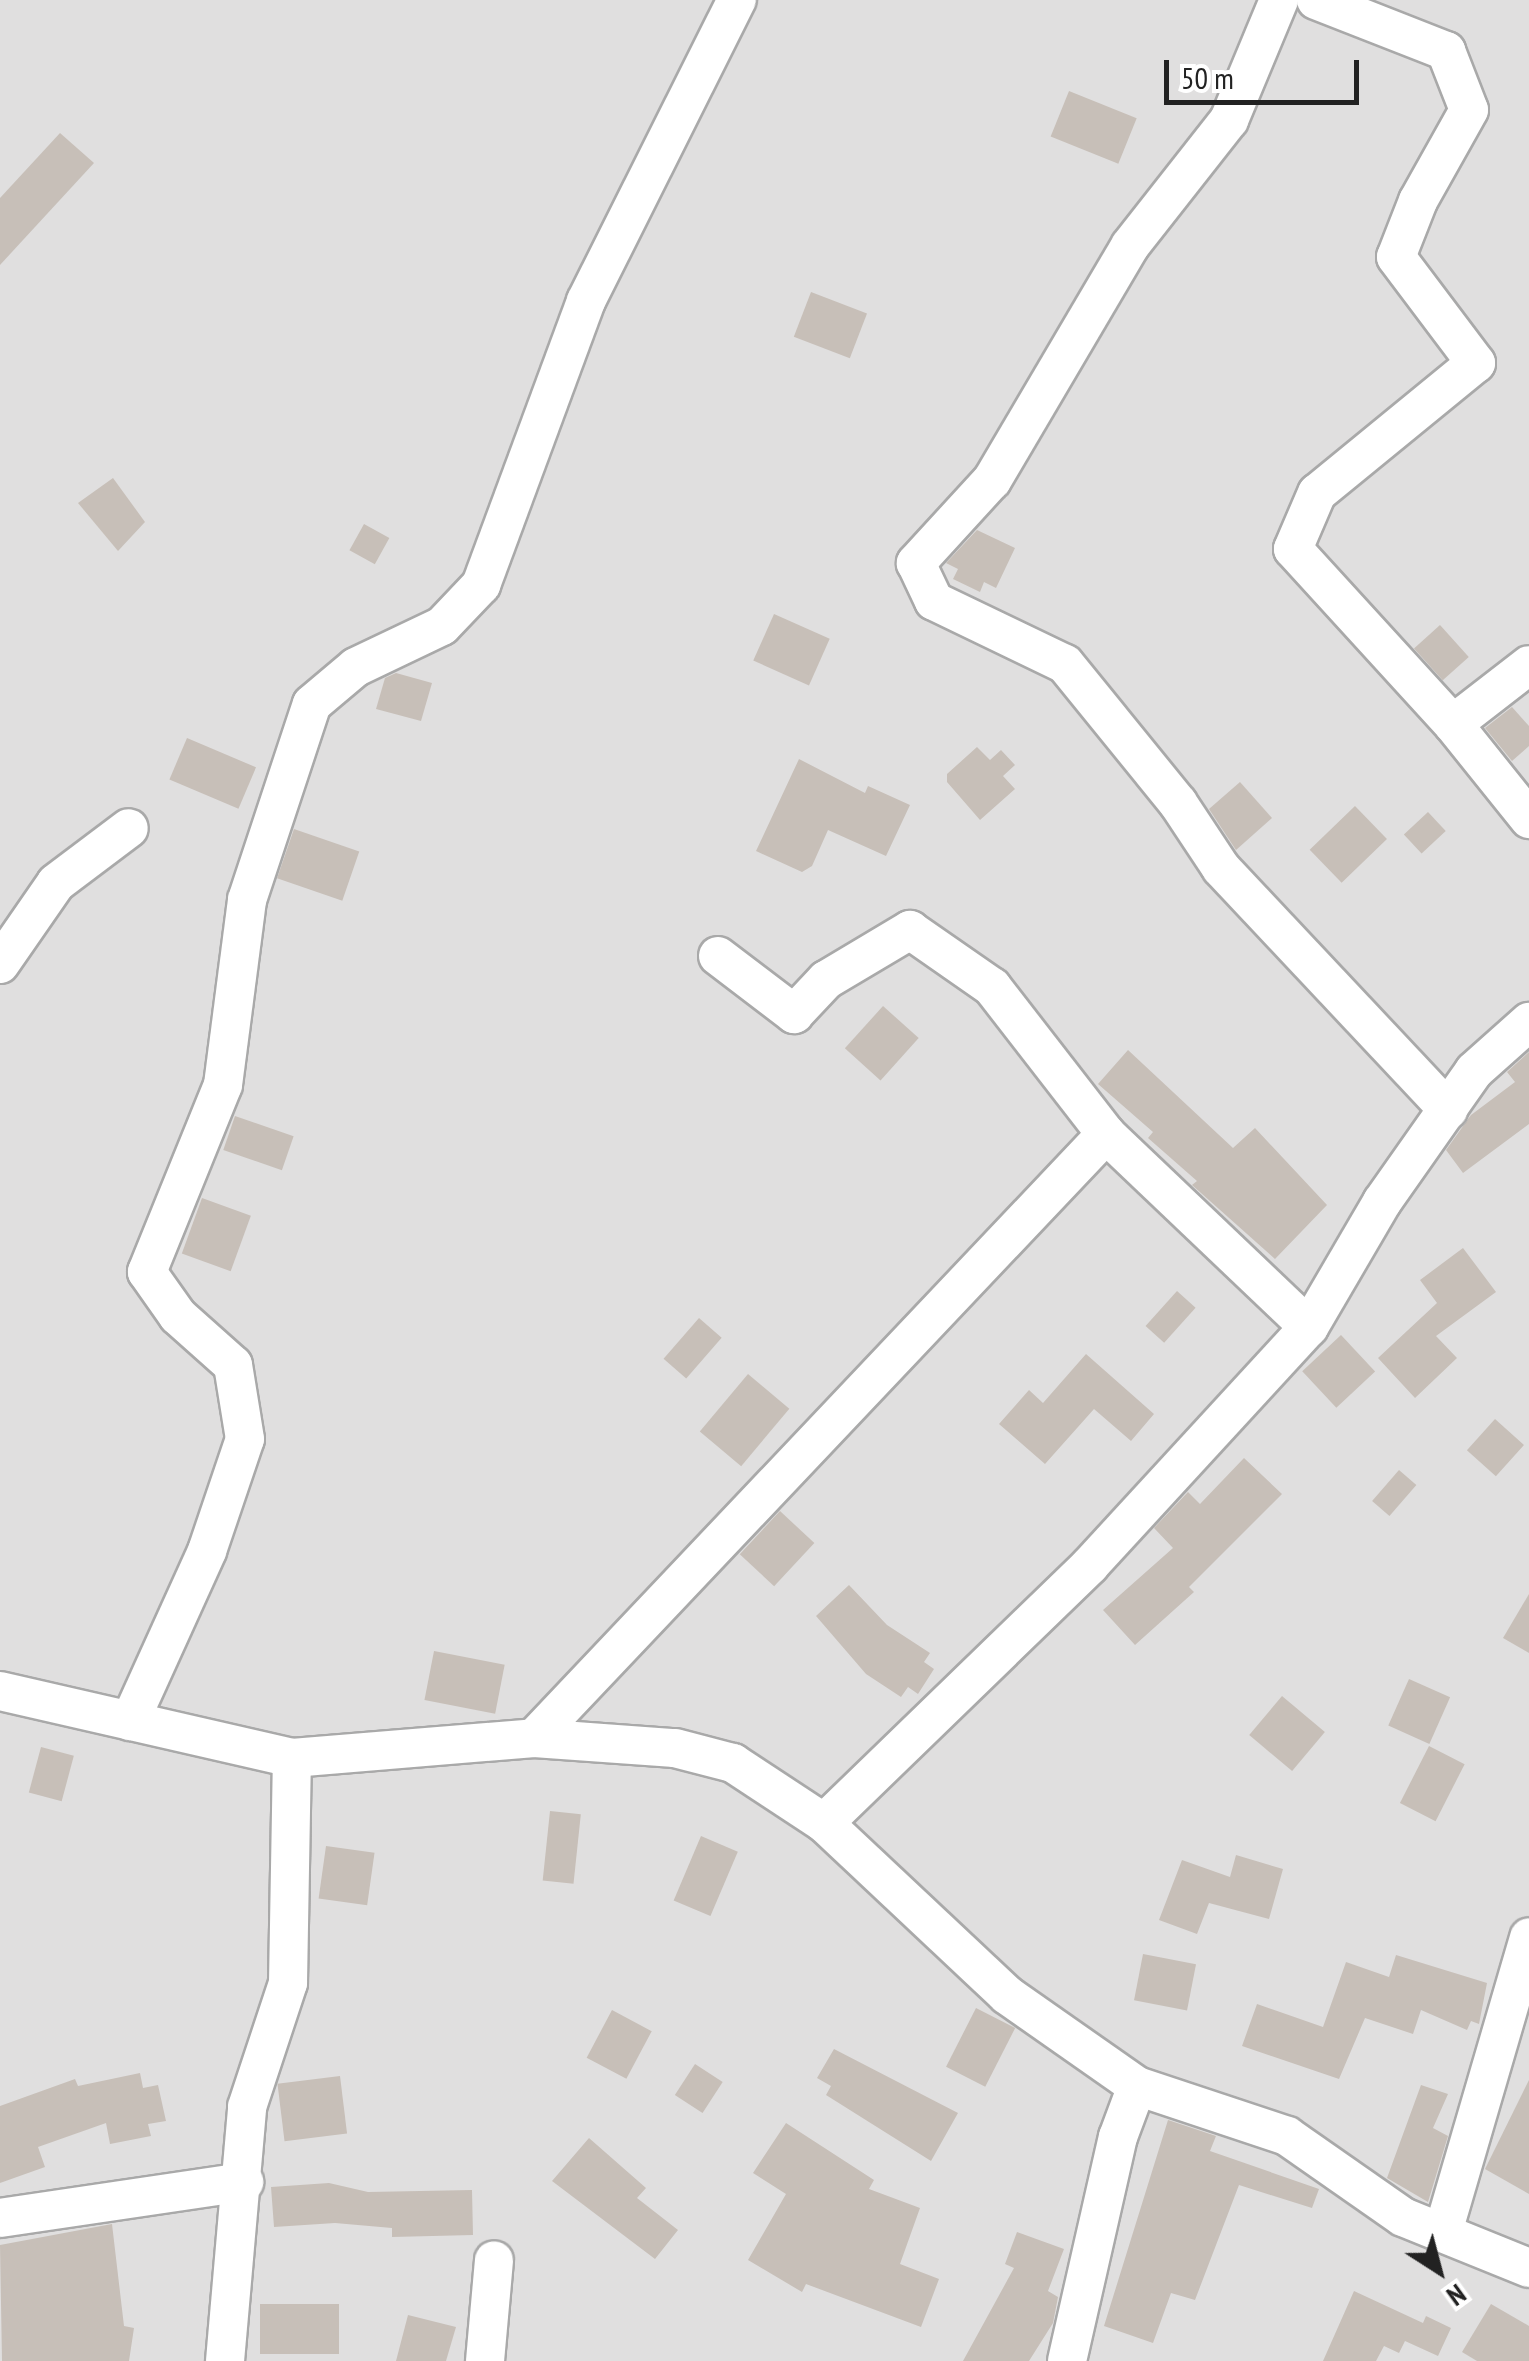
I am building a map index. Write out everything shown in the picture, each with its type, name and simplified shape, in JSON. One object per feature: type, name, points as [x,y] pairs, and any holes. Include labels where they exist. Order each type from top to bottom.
[{"type":"street","points":[[130,1721],[207,1551],[245,1439],[233,1365],[178,1316],[147,1272],[223,1085],[248,900],[312,704],[356,666],[442,626],[481,585],[586,300],[737,0]]},
{"type":"street","points":[[1279,0],[1229,120],[1130,246],[992,480],[916,562],[934,601],[1065,664],[1178,803],[1221,868],[1448,1110]]},
{"type":"street","points":[[1316,0],[1446,50],[1469,110],[1418,201],[1396,257],[1476,363],[1317,493],[1294,549],[1453,724],[1529,819]]},
{"type":"street","points":[[1453,724],[1529,664]]},
{"type":"street","points":[[0,964],[56,883],[129,828]]},
{"type":"street","points":[[718,956],[794,1014],[826,980],[910,930],[992,986],[1106,1134],[1309,1327]]},
{"type":"street","points":[[824,1823],[1090,1565],[1309,1327],[1382,1202],[1474,1071],[1529,1022]]},
{"type":"street","points":[[534,1738],[1106,1134]]},
{"type":"street","points":[[0,1691],[292,1758],[534,1738],[675,1748],[733,1763],[824,1823],[1007,1994],[1137,2086],[1287,2136],[1352,2186],[1443,2232],[1529,2268]]},
{"type":"street","points":[[225,2361],[244,2182],[247,2108],[288,1982],[292,1758]]},
{"type":"street","points":[[1443,2232],[1529,1937]]},
{"type":"street","points":[[1067,2361],[1118,2137],[1137,2086]]},
{"type":"street","points":[[0,2218],[244,2182]]},
{"type":"street","points":[[485,2361],[494,2260]]},
{"type":"shaded area","points":[[0,0],[1529,0],[1529,2361],[0,2361]]},
{"type":"building","points":[[1069,91],[1137,118],[1118,164],[1051,136]]},
{"type":"building","points":[[60,133],[94,163],[0,265],[0,198]]},
{"type":"building","points":[[811,292],[867,314],[850,358],[794,337]]},
{"type":"building","points":[[113,478],[145,522],[118,551],[78,503]]},
{"type":"building","points":[[364,524],[389,538],[375,564],[349,550]]},
{"type":"building","points":[[977,530],[1015,548],[996,588],[984,582],[980,592],[953,579],[958,569],[946,563]]},
{"type":"building","points":[[774,614],[830,639],[809,685],[753,661]]},
{"type":"building","points":[[1440,625],[1469,657],[1443,680],[1414,648]]},
{"type":"building","points":[[396,673],[432,683],[421,721],[376,709],[385,678]]},
{"type":"building","points":[[1512,707],[1529,726],[1529,746],[1512,761],[1485,728]]},
{"type":"building","points":[[187,738],[256,767],[238,809],[169,779]]},
{"type":"building","points":[[977,747],[990,760],[1001,750],[1015,765],[1003,776],[1015,789],[980,820],[947,782],[947,774]]},
{"type":"building","points":[[799,759],[865,793],[868,786],[910,805],[886,856],[828,830],[812,866],[802,872],[756,851]]},
{"type":"building","points":[[1240,782],[1272,818],[1236,850],[1209,809]]},
{"type":"building","points":[[1355,806],[1387,839],[1342,883],[1310,850]]},
{"type":"building","points":[[1428,812],[1446,831],[1422,854],[1404,835]]},
{"type":"building","points":[[294,829],[359,851],[342,901],[277,878]]},
{"type":"building","points":[[883,1006],[919,1038],[881,1080],[845,1048]]},
{"type":"building","points":[[1128,1050],[1233,1148],[1255,1128],[1327,1205],[1275,1259],[1192,1185],[1197,1181],[1148,1138],[1153,1132],[1098,1084]]},
{"type":"building","points":[[1529,1052],[1529,1124],[1463,1173],[1446,1150],[1471,1115],[1515,1082],[1507,1072]]},
{"type":"building","points":[[235,1116],[294,1136],[282,1170],[223,1150]]},
{"type":"building","points":[[202,1198],[251,1216],[231,1271],[182,1253]]},
{"type":"building","points":[[1463,1248],[1496,1292],[1436,1336],[1457,1358],[1415,1398],[1378,1358],[1437,1303],[1420,1280]]},
{"type":"building","points":[[1177,1291],[1196,1308],[1164,1343],[1146,1326]]},
{"type":"building","points":[[699,1318],[722,1338],[686,1378],[664,1359]]},
{"type":"building","points":[[1341,1335],[1375,1372],[1336,1408],[1302,1371]]},
{"type":"building","points":[[1086,1354],[1154,1414],[1131,1441],[1094,1409],[1045,1464],[999,1424],[1029,1390],[1043,1403]]},
{"type":"building","points":[[748,1374],[789,1409],[741,1466],[700,1431]]},
{"type":"building","points":[[1495,1419],[1524,1445],[1496,1476],[1467,1450]]},
{"type":"building","points":[[1244,1458],[1282,1494],[1189,1587],[1194,1592],[1135,1645],[1103,1610],[1173,1548],[1154,1528],[1188,1492],[1200,1504]]},
{"type":"building","points":[[1399,1470],[1416,1485],[1389,1516],[1372,1501]]},
{"type":"building","points":[[780,1511],[814,1543],[774,1586],[740,1554]]},
{"type":"building","points":[[849,1585],[887,1625],[930,1653],[924,1662],[934,1669],[918,1694],[908,1687],[901,1697],[866,1674],[816,1616]]},
{"type":"building","points":[[1529,1594],[1529,1653],[1503,1638]]},
{"type":"building","points":[[434,1651],[505,1665],[495,1714],[424,1700]]},
{"type":"building","points":[[1409,1679],[1450,1697],[1429,1744],[1388,1726]]},
{"type":"building","points":[[1282,1696],[1325,1732],[1292,1771],[1249,1735]]},
{"type":"building","points":[[1429,1746],[1465,1764],[1436,1821],[1400,1803]]},
{"type":"building","points":[[41,1747],[74,1756],[62,1801],[29,1792]]},
{"type":"building","points":[[550,1811],[581,1814],[574,1884],[543,1881]]},
{"type":"building","points":[[701,1836],[738,1852],[710,1916],[674,1900]]},
{"type":"building","points":[[326,1846],[375,1853],[367,1905],[319,1898]]},
{"type":"building","points":[[1236,1855],[1283,1869],[1269,1919],[1209,1903],[1197,1934],[1159,1920],[1182,1860],[1230,1877]]},
{"type":"building","points":[[1143,1954],[1196,1964],[1187,2010],[1134,2000]]},
{"type":"building","points":[[1396,1955],[1487,1983],[1479,2024],[1471,2021],[1467,2030],[1421,2010],[1413,2034],[1365,2018],[1339,2079],[1242,2046],[1257,2004],[1323,2027],[1346,1962],[1389,1977]]},
{"type":"building","points":[[976,2008],[1015,2028],[985,2087],[946,2067]]},
{"type":"building","points":[[612,2010],[652,2031],[626,2079],[587,2058]]},
{"type":"building","points":[[834,2049],[958,2113],[931,2161],[826,2095],[831,2086],[817,2078]]},
{"type":"building","points":[[695,2064],[723,2082],[703,2113],[675,2095]]},
{"type":"building","points":[[140,2073],[143,2088],[158,2085],[166,2121],[148,2124],[151,2136],[110,2144],[106,2123],[38,2147],[45,2167],[0,2183],[0,2106],[75,2079],[78,2086]]},
{"type":"building","points":[[340,2076],[347,2134],[285,2141],[277,2084]]},
{"type":"building","points":[[1529,2080],[1529,2194],[1485,2169]]},
{"type":"building","points":[[1421,2085],[1448,2094],[1433,2128],[1448,2136],[1428,2202],[1387,2178]]},
{"type":"building","points":[[1168,2120],[1216,2136],[1210,2151],[1319,2189],[1312,2208],[1239,2185],[1195,2300],[1171,2293],[1153,2343],[1104,2326]]},
{"type":"building","points":[[786,2123],[874,2180],[869,2189],[920,2208],[900,2264],[939,2279],[921,2327],[806,2284],[802,2292],[748,2260],[786,2194],[753,2173]]},
{"type":"building","points":[[589,2138],[646,2188],[637,2198],[678,2230],[655,2259],[552,2181]]},
{"type":"building","points":[[329,2183],[368,2192],[472,2190],[473,2235],[392,2237],[392,2228],[335,2223],[274,2227],[271,2187]]},
{"type":"building","points":[[112,2224],[124,2326],[134,2328],[129,2361],[2,2361],[0,2245]]},
{"type":"building","points":[[1017,2232],[1064,2249],[1048,2291],[1058,2297],[1053,2323],[1029,2361],[963,2361],[1014,2268],[1005,2264]]},
{"type":"building","points":[[1354,2291],[1423,2323],[1426,2316],[1451,2328],[1438,2356],[1405,2341],[1399,2353],[1384,2346],[1376,2361],[1323,2361]]},
{"type":"building","points":[[260,2304],[339,2304],[339,2354],[260,2354]]},
{"type":"building","points":[[1491,2304],[1529,2326],[1529,2361],[1477,2361],[1462,2352]]},
{"type":"building","points":[[408,2315],[456,2327],[446,2361],[396,2361]]}]
